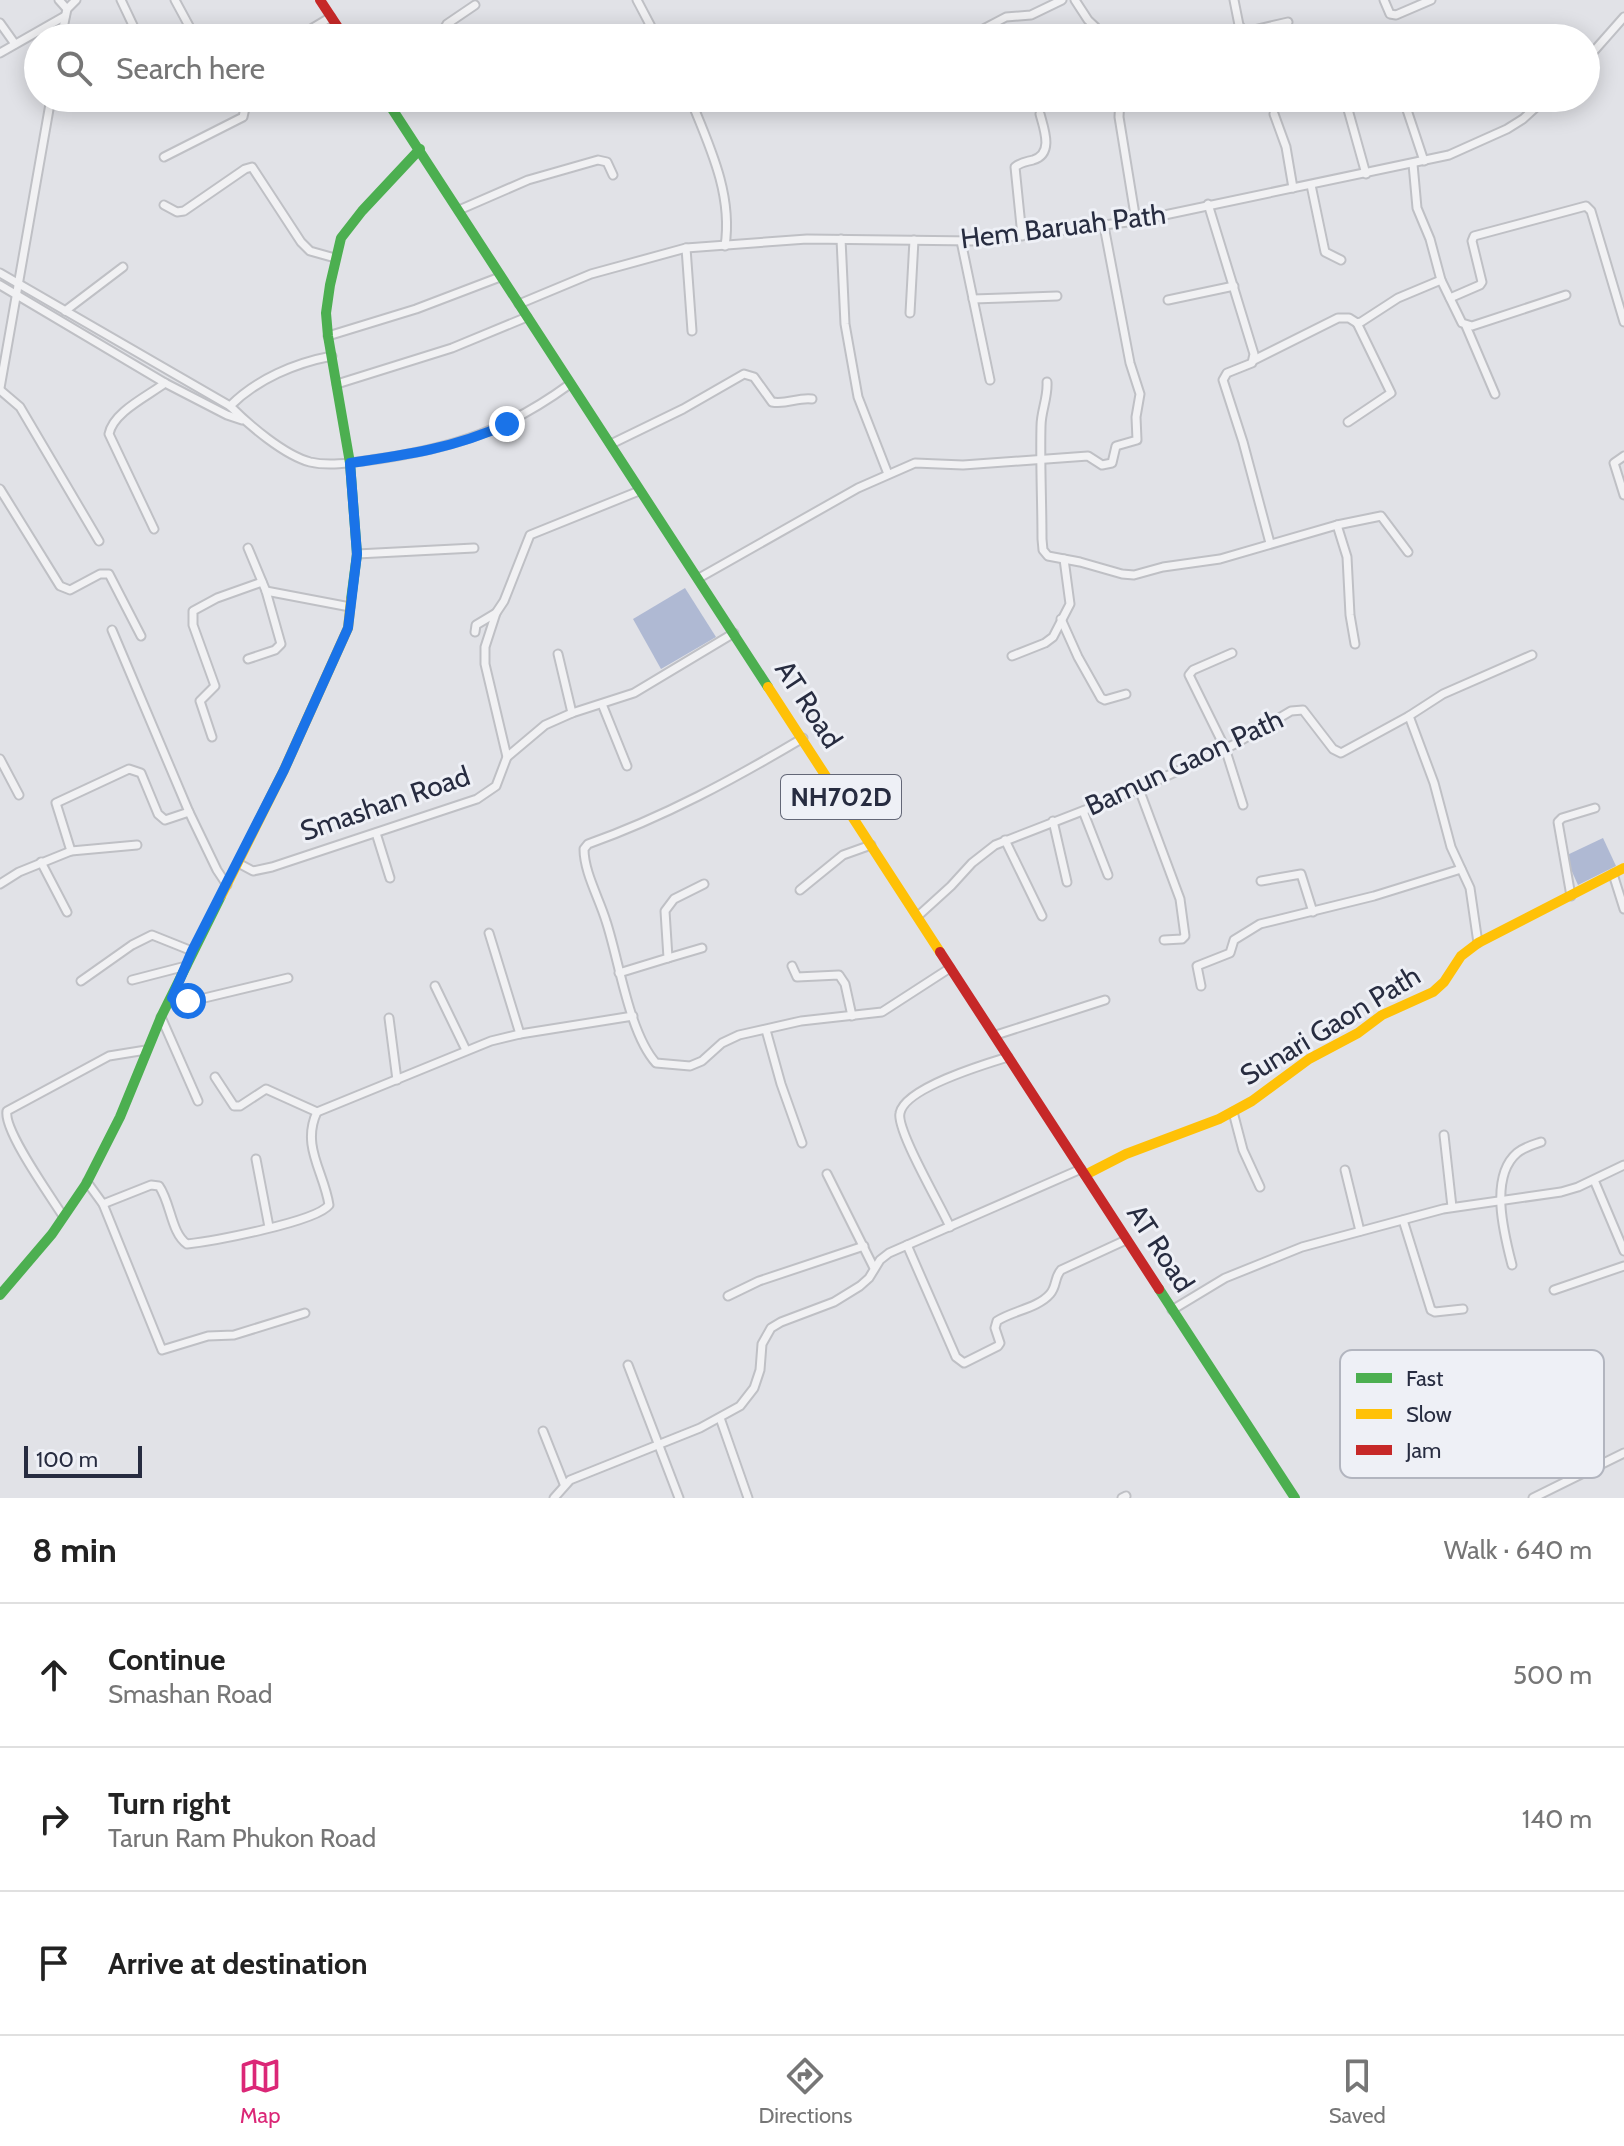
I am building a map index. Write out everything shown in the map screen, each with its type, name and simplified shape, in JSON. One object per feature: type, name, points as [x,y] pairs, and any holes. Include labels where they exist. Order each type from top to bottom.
[{"type":"main road","points":[[320,0],[336,24]]},
{"type":"main road","name":"AT Road","points":[[395,112],[1295,1498]]},
{"type":"main road","name":"Smashan Road","points":[[0,1295],[52,1234],[87,1182],[120,1117],[146,1050],[192,951],[284,770],[348,628],[357,554],[350,463],[326,313],[341,238],[420,149]]},
{"type":"main road","name":"Sunari Gaon Path","points":[[1083,1172],[1233,1112],[1309,1059],[1358,1033],[1382,1015],[1433,992],[1444,982],[1461,956],[1478,943],[1624,868]]},
{"type":"street","points":[[59,0],[66,13],[64,24]]},
{"type":"street","points":[[48,24],[66,13],[76,0]]},
{"type":"street","points":[[121,0],[132,24]]},
{"type":"street","points":[[175,0],[188,24]]},
{"type":"street","points":[[637,0],[650,24]]},
{"type":"street","points":[[993,24],[1006,17],[1031,15],[1062,0]]},
{"type":"street","points":[[1075,0],[1092,24]]},
{"type":"street","points":[[1234,0],[1239,24]]},
{"type":"street","points":[[1384,0],[1390,14],[1396,15],[1431,0]]},
{"type":"street","points":[[447,24],[475,5]]},
{"type":"street","points":[[319,24],[331,17]]},
{"type":"street","points":[[1600,44],[1624,17]]},
{"type":"street","points":[[1279,24],[1288,22]]},
{"type":"street","points":[[0,23],[15,44]]},
{"type":"street","points":[[0,53],[24,39]]},
{"type":"street","points":[[49,112],[0,389],[20,407],[99,541]]},
{"type":"street","points":[[164,157],[243,117],[244,112]]},
{"type":"street","points":[[695,112],[723,187],[728,228],[725,246]]},
{"type":"street","points":[[1120,112],[1136,221]]},
{"type":"street","points":[[1349,112],[1366,174]]},
{"type":"street","points":[[1408,112],[1424,161]]},
{"type":"street","name":"Hem Baruah Path","points":[[519,304],[591,274],[686,248],[807,239],[961,241],[1136,221],[1424,161],[1464,149],[1507,129],[1531,112]]},
{"type":"street","points":[[1022,236],[1015,167],[1040,157],[1045,151],[1046,139],[1040,114]]},
{"type":"street","points":[[1274,114],[1286,147],[1293,188]]},
{"type":"street","points":[[459,210],[528,180],[598,160],[607,162],[613,175]]},
{"type":"street","points":[[1413,164],[1416,202],[1441,280],[1459,319],[1466,326],[1495,394]]},
{"type":"street","points":[[164,205],[177,212],[184,211],[252,167],[301,242],[310,251],[335,258]]},
{"type":"street","points":[[1311,185],[1324,250],[1341,260]]},
{"type":"street","points":[[1208,204],[1254,360]]},
{"type":"street","points":[[1450,298],[1482,282],[1472,241],[1474,236],[1586,206],[1591,211],[1624,322]]},
{"type":"street","points":[[699,578],[858,488],[915,463],[963,465],[1088,456],[1102,465],[1113,462],[1116,446],[1137,440],[1136,417],[1140,394],[1130,363],[1104,226]]},
{"type":"street","points":[[841,239],[845,324],[858,397],[888,474]]},
{"type":"street","points":[[910,313],[914,240]]},
{"type":"street","points":[[961,241],[990,380]]},
{"type":"street","points":[[686,248],[692,331]]},
{"type":"street","points":[[65,311],[123,267]]},
{"type":"street","points":[[0,273],[230,406],[244,421],[297,457],[319,463],[350,463],[421,453],[466,442],[507,424],[571,384]]},
{"type":"street","points":[[328,336],[416,309],[501,276]]},
{"type":"street","points":[[1357,323],[1406,294],[1441,280]]},
{"type":"street","points":[[0,285],[165,383],[244,421]]},
{"type":"street","points":[[1168,300],[1234,286]]},
{"type":"street","points":[[1466,326],[1566,295]]},
{"type":"street","points":[[973,299],[1057,296]]},
{"type":"street","points":[[337,384],[452,348],[528,317]]},
{"type":"street","points":[[1270,543],[1223,380],[1227,373],[1338,318],[1349,318],[1357,323],[1391,393],[1348,422]]},
{"type":"street","points":[[230,406],[288,368],[332,356]]},
{"type":"street","points":[[611,444],[683,409],[744,374],[754,377],[772,402],[782,403],[801,397],[812,399]]},
{"type":"street","points":[[1047,382],[1047,402],[1041,421],[1041,459],[1043,550],[1048,556],[1134,575],[1163,567],[1220,559],[1337,525],[1384,517],[1408,552]]},
{"type":"street","points":[[154,529],[109,434],[117,419],[165,383]]},
{"type":"street","points":[[1624,456],[1614,463],[1624,495]]},
{"type":"street","points":[[0,489],[60,586],[70,590],[100,574],[109,574],[141,636]]},
{"type":"street","points":[[507,757],[485,664],[485,647],[496,613],[512,585],[530,535],[641,490]]},
{"type":"street","points":[[1337,525],[1348,566],[1355,644]]},
{"type":"street","points":[[248,548],[266,591],[281,644],[275,650],[248,659]]},
{"type":"street","points":[[357,554],[474,548]]},
{"type":"street","points":[[1012,656],[1049,640],[1061,619],[1071,598],[1064,559]]},
{"type":"street","points":[[212,737],[200,701],[215,686],[193,625],[193,611],[217,598],[262,582]]},
{"type":"street","points":[[266,591],[350,607]]},
{"type":"street","points":[[475,632],[478,623],[496,613]]},
{"type":"street","points":[[1061,619],[1101,698],[1105,700],[1126,694]]},
{"type":"street","points":[[112,630],[189,812],[227,885]]},
{"type":"street","name":"Smashan Road","points":[[238,863],[256,871],[454,809],[486,795],[496,786],[507,757],[540,729],[572,713],[634,693],[734,633]]},
{"type":"street","points":[[1232,653],[1193,670],[1189,675],[1225,748],[1243,805]]},
{"type":"street","points":[[558,654],[572,713]]},
{"type":"street","points":[[1478,943],[1470,888],[1451,847],[1434,783],[1409,716],[1443,694],[1532,655]]},
{"type":"street","points":[[602,704],[627,766]]},
{"type":"street","name":"Bamun Gaon Path","points":[[918,916],[972,863],[1005,840],[1139,789],[1297,710],[1308,713],[1333,749],[1341,753],[1409,716]]},
{"type":"street","points":[[803,738],[738,776],[647,821],[585,846],[584,855],[607,924],[619,973],[648,1054],[656,1063],[690,1066],[702,1061],[731,1038],[801,1021],[882,1012],[950,968]]},
{"type":"street","points":[[0,759],[19,795]]},
{"type":"street","points":[[71,851],[56,803],[129,769],[141,773],[158,814],[165,820],[189,812]]},
{"type":"street","points":[[1139,789],[1180,899],[1185,936],[1164,940]]},
{"type":"street","points":[[1571,896],[1558,822],[1595,808]]},
{"type":"street","points":[[1083,811],[1108,875]]},
{"type":"street","points":[[1053,821],[1067,882]]},
{"type":"street","points":[[376,833],[390,878]]},
{"type":"street","points":[[1005,840],[1042,916]]},
{"type":"street","points":[[0,884],[41,862],[71,851],[137,845]]},
{"type":"street","points":[[800,890],[843,855],[872,845]]},
{"type":"street","points":[[41,862],[67,912]]},
{"type":"street","points":[[1201,986],[1197,966],[1230,953],[1234,940],[1260,924],[1374,896],[1461,869]]},
{"type":"street","points":[[1261,881],[1301,874],[1313,912]]},
{"type":"street","points":[[1613,874],[1624,909]]},
{"type":"street","points":[[668,958],[665,911],[674,899],[704,884]]},
{"type":"street","points":[[489,933],[520,1034]]},
{"type":"street","points":[[81,981],[132,945],[152,935],[192,951]]},
{"type":"street","points":[[619,973],[702,948]]},
{"type":"street","points":[[132,980],[186,966]]},
{"type":"street","points":[[792,966],[797,977],[839,975],[845,984],[852,1016]]},
{"type":"street","points":[[172,998],[196,1000],[288,978]]},
{"type":"street","points":[[435,986],[466,1050]]},
{"type":"street","points":[[996,1035],[1105,1000]]},
{"type":"street","points":[[215,1077],[234,1106],[240,1106],[266,1089],[317,1112],[466,1050],[520,1034],[633,1016]]},
{"type":"street","points":[[161,1017],[198,1101]]},
{"type":"street","points":[[389,1018],[397,1080]]},
{"type":"street","points":[[766,1030],[802,1143]]},
{"type":"street","points":[[63,1216],[13,1136],[6,1119],[7,1111],[109,1056],[146,1050]]},
{"type":"street","points":[[950,1227],[909,1144],[900,1121],[900,1112],[909,1099],[918,1093],[1010,1056]]},
{"type":"street","points":[[103,1204],[151,1185],[159,1186],[180,1238],[187,1244],[320,1213],[329,1205],[325,1184],[311,1148],[311,1131],[317,1112]]},
{"type":"street","points":[[1233,1112],[1243,1150],[1260,1187]]},
{"type":"street","points":[[1444,1135],[1452,1207]]},
{"type":"street","points":[[1512,1265],[1502,1222],[1505,1175],[1513,1156],[1541,1142]]},
{"type":"street","points":[[256,1159],[269,1227]]},
{"type":"street","points":[[1172,1310],[1204,1289],[1244,1269],[1302,1247],[1452,1207],[1553,1194],[1594,1180],[1624,1165]]},
{"type":"street","points":[[1345,1170],[1360,1231]]},
{"type":"street","points":[[554,1498],[564,1484],[720,1418],[740,1406],[754,1388],[760,1370],[762,1344],[771,1328],[847,1294],[869,1278],[889,1253],[1083,1172]]},
{"type":"street","points":[[827,1174],[874,1268]]},
{"type":"street","points":[[1594,1180],[1624,1251]]},
{"type":"street","points":[[87,1182],[103,1204],[158,1348],[162,1350],[208,1336],[234,1335],[305,1313]]},
{"type":"street","points":[[1403,1220],[1431,1310],[1463,1309]]},
{"type":"street","points":[[907,1245],[956,1357],[964,1363],[998,1346],[997,1321],[1046,1298],[1054,1288],[1058,1273],[1126,1240]]},
{"type":"street","points":[[728,1296],[759,1281],[864,1246]]},
{"type":"street","points":[[1554,1290],[1624,1266]]},
{"type":"street","points":[[628,1365],[679,1498]]},
{"type":"street","points":[[720,1418],[748,1498]]},
{"type":"street","points":[[543,1431],[564,1484]]},
{"type":"street","points":[[1604,1463],[1624,1453]]},
{"type":"street","points":[[1533,1498],[1573,1478]]},
{"type":"water","points":[[685,588],[716,637],[661,669],[633,619]]},
{"type":"water","points":[[1603,838],[1616,866],[1578,885],[1565,856]]},
{"type":"traffic: fast","points":[[394,112],[768,687]]},
{"type":"traffic: fast","points":[[351,600],[357,554],[350,463],[328,336],[326,313],[330,285],[341,238],[420,149]]},
{"type":"traffic: fast","points":[[0,1295],[52,1234],[86,1184],[120,1117],[161,1017],[221,896]]},
{"type":"traffic: fast","points":[[1159,1289],[1295,1498]]},
{"type":"traffic: slow","points":[[221,896],[284,770],[348,628],[351,600]]},
{"type":"traffic: slow","points":[[768,687],[940,952]]},
{"type":"traffic: slow","points":[[1085,1175],[1126,1154],[1219,1119],[1252,1101],[1309,1059],[1358,1033],[1382,1015],[1433,992],[1444,982],[1461,956],[1478,943],[1624,868]]},
{"type":"traffic: jam","points":[[320,0],[336,24]]},
{"type":"traffic: jam","points":[[940,952],[1159,1289]]},
{"type":"route","points":[[188,1001],[172,998],[192,951],[284,770],[348,628],[357,554],[350,463],[421,453],[466,442],[507,424]]}]
